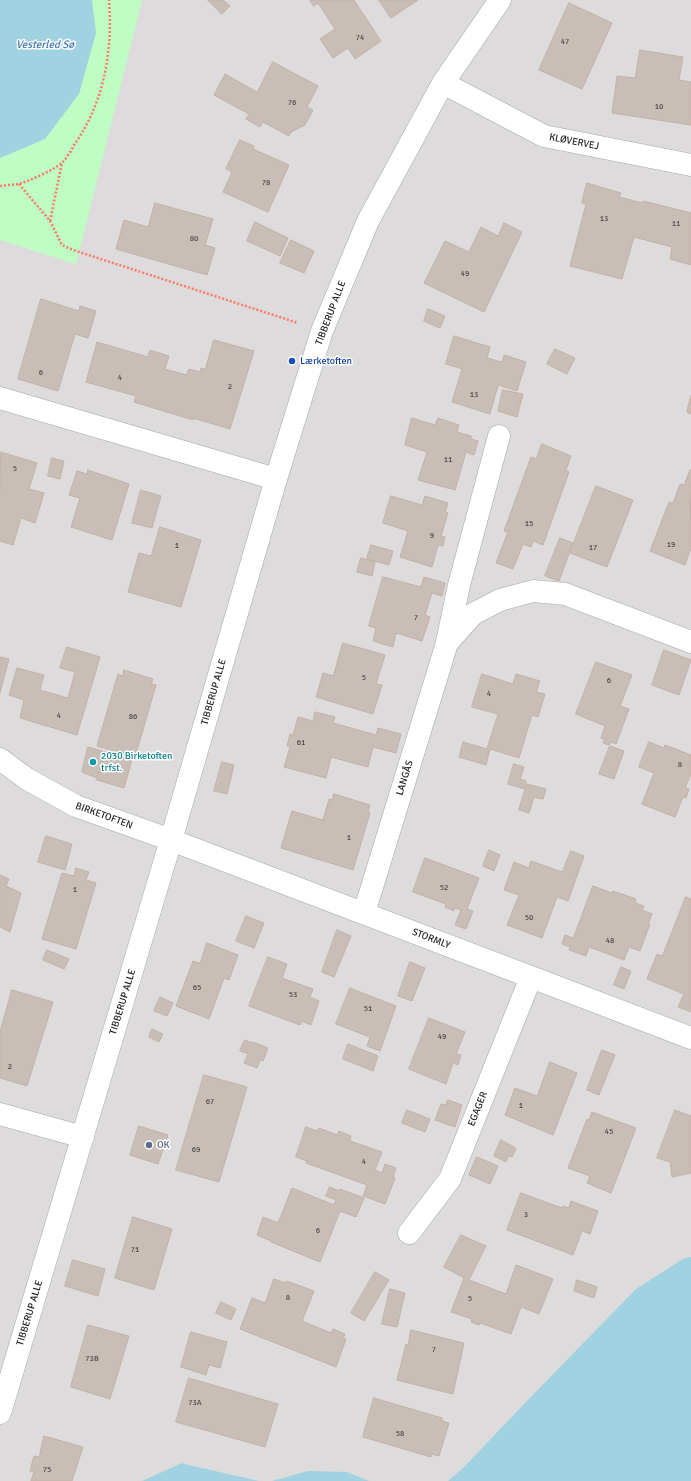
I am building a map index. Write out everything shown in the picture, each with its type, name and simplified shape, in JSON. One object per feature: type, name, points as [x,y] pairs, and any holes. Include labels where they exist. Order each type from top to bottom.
[{"type":"street","name":"TIBBERUP ALLE","points":[[0,1414],[171,840],[276,479],[322,331],[368,221],[443,83],[500,0]]},
{"type":"street","name":"KLØVERVEJ","points":[[443,83],[544,136],[691,165]]},
{"type":"street","points":[[0,398],[276,479]]},
{"type":"street","name":"LANGÅS","points":[[364,913],[447,643],[459,585],[499,436]]},
{"type":"street","name":"LANGÅS","points":[[447,643],[473,614],[500,600],[533,592],[565,594],[691,642]]},
{"type":"street","name":"BIRKETOFTEN","points":[[0,759],[27,779],[76,806],[171,840]]},
{"type":"street","name":"STORMLY","points":[[171,840],[691,1038]]},
{"type":"street","name":"EGAGER","points":[[409,1233],[450,1179],[531,976]]},
{"type":"street","points":[[0,1114],[83,1138]]},
{"type":"path","points":[[50,221],[62,163],[83,133],[97,104],[106,70],[111,22],[109,0]]},
{"type":"path","points":[[0,186],[19,184],[62,163]]},
{"type":"path","points":[[19,184],[50,221],[62,245],[73,250],[322,331]]},
{"type":"shaded area","points":[[0,0],[691,0],[691,1481],[0,1481]]},
{"type":"green space","points":[[92,0],[142,0],[76,264],[0,240],[0,158],[45,139],[96,33]]},
{"type":"water","name":"Vesterled Sø","points":[[0,0],[92,0],[96,33],[79,94],[45,139],[0,158]]},
{"type":"water","points":[[691,1257],[691,1481],[448,1481],[464,1467],[636,1289],[683,1259]]},
{"type":"water","points":[[180,1463],[259,1481],[142,1481]]},
{"type":"water","points":[[308,1471],[347,1472],[369,1481],[272,1481]]},
{"type":"building","points":[[208,0],[223,0],[230,6],[222,14]]},
{"type":"building","points":[[310,0],[354,0],[381,41],[355,59],[348,48],[333,58],[320,39],[335,29],[318,3],[314,6]]},
{"type":"building","points":[[379,0],[418,0],[391,18]]},
{"type":"building","points":[[569,3],[612,23],[582,89],[539,70]]},
{"type":"building","points":[[640,50],[683,57],[679,80],[691,82],[691,125],[612,113],[617,76],[635,78]]},
{"type":"building","points":[[273,62],[318,86],[307,107],[313,110],[305,125],[291,132],[289,136],[263,122],[260,127],[246,119],[249,114],[214,95],[225,74],[257,92]]},
{"type":"building","points":[[240,140],[254,146],[253,149],[289,165],[268,212],[223,192],[232,172],[226,169]]},
{"type":"building","points":[[587,183],[621,193],[619,197],[642,203],[643,201],[691,213],[691,265],[670,259],[672,247],[634,237],[622,279],[570,266],[586,204],[582,203]]},
{"type":"building","points":[[155,203],[213,219],[205,245],[215,248],[207,275],[116,249],[124,220],[148,227]]},
{"type":"building","points":[[255,222],[288,238],[280,256],[247,241]]},
{"type":"building","points":[[504,223],[522,232],[484,312],[424,283],[445,241],[469,252],[481,227],[498,236]]},
{"type":"building","points":[[291,240],[314,251],[304,273],[280,263]]},
{"type":"building","points":[[41,299],[79,311],[80,306],[96,311],[88,338],[75,334],[58,391],[18,379]]},
{"type":"building","points":[[428,309],[445,316],[440,328],[424,321]]},
{"type":"building","points":[[454,336],[490,347],[487,358],[502,362],[504,355],[526,362],[517,391],[498,385],[490,414],[452,402],[462,369],[446,364]]},
{"type":"building","points":[[214,340],[254,351],[230,429],[193,418],[193,420],[134,402],[136,396],[86,382],[97,342],[148,357],[150,350],[169,356],[165,369],[186,375],[189,369],[200,372],[201,368],[205,369]]},
{"type":"building","points":[[555,349],[575,358],[567,374],[547,364]]},
{"type":"building","points":[[503,390],[523,394],[517,417],[498,411]]},
{"type":"building","points":[[691,396],[691,414],[687,412]]},
{"type":"building","points":[[412,418],[435,425],[438,418],[459,425],[457,432],[471,436],[471,439],[478,441],[474,455],[466,452],[455,490],[418,480],[427,452],[405,445]]},
{"type":"building","points":[[542,444],[571,456],[566,470],[569,472],[543,545],[533,541],[531,547],[523,544],[513,569],[496,563],[508,532],[504,531],[531,457],[536,459]]},
{"type":"building","points":[[1,452],[37,463],[29,489],[44,493],[35,523],[21,518],[13,545],[0,541]]},
{"type":"building","points":[[52,458],[64,461],[60,479],[48,476]]},
{"type":"building","points":[[88,470],[129,484],[112,540],[71,527],[80,498],[69,495],[77,471],[87,474]]},
{"type":"building","points":[[690,470],[691,548],[685,565],[650,551],[669,502],[673,503],[680,484],[684,485]]},
{"type":"building","points":[[596,486],[633,500],[607,567],[570,553]]},
{"type":"building","points":[[141,490],[161,496],[152,528],[132,523]]},
{"type":"building","points":[[391,496],[422,505],[425,496],[448,503],[445,512],[448,513],[441,536],[445,537],[443,546],[438,545],[432,567],[400,557],[408,531],[383,523]]},
{"type":"building","points":[[160,527],[201,540],[181,607],[128,592],[139,553],[151,556]]},
{"type":"building","points":[[560,538],[573,543],[559,581],[545,576]]},
{"type":"building","points":[[371,545],[393,551],[389,565],[367,559]]},
{"type":"building","points":[[361,558],[375,562],[372,576],[357,572]]},
{"type":"building","points":[[383,577],[421,587],[424,577],[445,583],[442,596],[432,593],[425,615],[430,617],[422,641],[396,633],[393,647],[373,641],[376,628],[369,626]]},
{"type":"building","points":[[343,643],[385,655],[376,684],[382,685],[373,714],[316,697],[323,673],[333,676]]},
{"type":"building","points":[[67,647],[100,657],[77,735],[20,718],[24,700],[9,695],[17,668],[44,675],[40,690],[68,698],[75,672],[60,668]]},
{"type":"building","points":[[664,650],[691,660],[679,695],[652,685]]},
{"type":"building","points":[[0,657],[9,659],[0,693]]},
{"type":"building","points":[[596,662],[632,675],[620,706],[629,709],[616,744],[611,742],[609,745],[603,743],[605,740],[601,738],[605,726],[576,714]]},
{"type":"building","points":[[124,670],[153,679],[151,684],[156,685],[135,757],[97,746],[118,674],[123,676]]},
{"type":"building","points":[[482,674],[513,684],[516,674],[540,681],[536,692],[545,694],[538,717],[532,715],[519,758],[490,749],[486,765],[459,757],[463,742],[487,749],[498,714],[472,707]]},
{"type":"building","points":[[315,712],[335,717],[333,723],[376,735],[378,728],[401,734],[396,753],[373,747],[368,767],[331,757],[326,778],[284,767],[290,747],[287,746],[290,734],[293,735],[298,717],[313,721]]},
{"type":"building","points":[[649,742],[664,748],[665,745],[691,755],[691,774],[685,788],[689,789],[686,798],[683,797],[675,817],[642,804],[654,773],[639,767]]},
{"type":"building","points":[[610,746],[624,751],[614,779],[599,774]]},
{"type":"building","name":"2030 Birketoften trfst.","points":[[88,747],[105,752],[97,778],[82,772]]},
{"type":"building","points":[[105,752],[132,760],[124,788],[97,780]]},
{"type":"building","points":[[222,762],[234,765],[227,794],[214,791]]},
{"type":"building","points":[[514,764],[524,767],[520,779],[526,781],[524,789],[508,784]]},
{"type":"building","points":[[527,784],[546,789],[543,799],[534,797],[529,813],[519,810]]},
{"type":"building","points":[[334,794],[370,805],[368,812],[370,813],[353,870],[281,848],[292,811],[323,820],[329,799],[332,800]]},
{"type":"building","points":[[46,836],[72,844],[65,870],[38,862]]},
{"type":"building","points":[[489,850],[500,855],[494,871],[483,866]]},
{"type":"building","points":[[571,851],[584,856],[568,901],[557,897],[542,938],[507,925],[519,895],[504,890],[514,862],[529,868],[531,861],[562,872]]},
{"type":"building","points":[[425,858],[479,878],[467,909],[473,911],[466,929],[455,925],[461,910],[455,908],[454,911],[445,907],[446,904],[413,892]]},
{"type":"building","points":[[76,868],[89,872],[86,880],[96,883],[76,949],[42,939],[62,873],[74,876]]},
{"type":"building","points":[[0,875],[9,879],[6,886],[21,893],[10,932],[0,927]]},
{"type":"building","points":[[593,886],[612,893],[613,891],[636,899],[635,903],[644,906],[642,910],[652,914],[640,951],[629,947],[624,960],[589,947],[586,956],[569,950],[570,947],[562,944],[565,935],[573,938]]},
{"type":"building","points":[[686,897],[691,899],[691,1012],[678,1007],[684,994],[647,979],[657,954],[662,956]]},
{"type":"building","points":[[246,916],[264,923],[254,948],[236,941]]},
{"type":"building","points":[[337,930],[351,936],[334,977],[322,972]]},
{"type":"building","points":[[207,943],[238,955],[229,980],[224,978],[209,1019],[176,1006],[193,961],[200,963]]},
{"type":"building","points":[[47,950],[69,959],[64,969],[43,960]]},
{"type":"building","points":[[268,957],[287,964],[282,978],[313,989],[310,997],[319,1001],[311,1025],[302,1021],[300,1025],[249,1006]]},
{"type":"building","points":[[410,962],[425,968],[412,1001],[398,996]]},
{"type":"building","points":[[621,967],[631,971],[624,989],[614,985]]},
{"type":"building","points":[[350,988],[396,1006],[380,1051],[367,1046],[370,1037],[336,1024]]},
{"type":"building","points":[[12,990],[53,1002],[27,1086],[0,1078],[0,1032]]},
{"type":"building","points":[[160,997],[173,1003],[167,1016],[154,1011]]},
{"type":"building","points":[[429,1018],[465,1032],[456,1054],[461,1055],[458,1065],[453,1063],[446,1084],[409,1069]]},
{"type":"building","points":[[152,1029],[163,1034],[159,1042],[149,1037]]},
{"type":"building","points":[[245,1040],[268,1048],[263,1061],[260,1060],[257,1068],[244,1063],[248,1054],[240,1051]]},
{"type":"building","points":[[348,1044],[378,1056],[373,1071],[343,1059]]},
{"type":"building","points":[[602,1050],[615,1055],[599,1095],[587,1090]]},
{"type":"building","points":[[550,1062],[577,1073],[553,1135],[505,1115],[515,1088],[537,1096]]},
{"type":"building","points":[[204,1075],[247,1087],[219,1182],[176,1170]]},
{"type":"building","points":[[448,1100],[462,1105],[455,1127],[435,1120],[441,1104],[445,1105]]},
{"type":"building","points":[[407,1110],[430,1119],[425,1132],[402,1123]]},
{"type":"building","points":[[675,1110],[691,1116],[691,1173],[672,1177],[670,1162],[657,1158]]},
{"type":"building","points":[[592,1112],[636,1128],[611,1193],[587,1183],[590,1176],[568,1168],[587,1119],[589,1120]]},
{"type":"building","name":"OK","points":[[139,1126],[168,1135],[158,1164],[130,1155]]},
{"type":"building","points":[[306,1127],[317,1131],[319,1128],[337,1135],[339,1131],[351,1136],[350,1141],[382,1152],[375,1170],[382,1173],[385,1164],[396,1168],[393,1177],[395,1178],[385,1204],[363,1196],[367,1185],[306,1163],[307,1161],[296,1157]]},
{"type":"building","points":[[501,1140],[516,1149],[512,1157],[509,1155],[506,1162],[494,1156]]},
{"type":"building","points":[[477,1157],[498,1166],[490,1184],[469,1175]]},
{"type":"building","points":[[330,1187],[364,1198],[356,1217],[340,1211],[320,1262],[257,1235],[263,1217],[278,1223],[292,1188],[334,1205],[336,1200],[326,1196]]},
{"type":"building","points":[[521,1193],[562,1208],[563,1206],[569,1208],[571,1201],[598,1211],[590,1234],[582,1231],[573,1255],[507,1230]]},
{"type":"building","points":[[133,1217],[172,1229],[154,1290],[115,1278]]},
{"type":"building","points":[[461,1235],[486,1246],[469,1280],[506,1294],[516,1265],[553,1279],[539,1314],[521,1307],[511,1334],[480,1323],[479,1325],[471,1322],[472,1319],[451,1312],[464,1278],[444,1267]]},
{"type":"building","points":[[73,1260],[105,1269],[98,1296],[65,1286]]},
{"type":"building","points":[[375,1272],[389,1280],[364,1321],[351,1313]]},
{"type":"building","points":[[274,1279],[286,1283],[287,1281],[314,1291],[302,1321],[331,1333],[333,1329],[345,1334],[343,1338],[346,1339],[336,1367],[240,1329],[252,1298],[265,1303]]},
{"type":"building","points":[[577,1280],[597,1287],[594,1298],[574,1291]]},
{"type":"building","points":[[390,1289],[405,1293],[397,1327],[382,1324]]},
{"type":"building","points":[[221,1302],[236,1309],[231,1320],[216,1313]]},
{"type":"building","points":[[88,1325],[129,1336],[110,1399],[71,1387]]},
{"type":"building","points":[[411,1330],[464,1343],[453,1394],[397,1380]]},
{"type":"building","points":[[191,1332],[227,1342],[220,1368],[209,1365],[206,1375],[181,1367]]},
{"type":"building","points":[[189,1378],[278,1404],[265,1447],[176,1422]]},
{"type":"building","points":[[374,1398],[442,1418],[442,1421],[449,1423],[439,1456],[431,1454],[431,1457],[363,1437]]},
{"type":"building","points":[[44,1436],[83,1447],[72,1481],[31,1481],[34,1472],[30,1471],[34,1456],[39,1457]]},
{"type":"place","name":"Lærketoften","points":[[292,361]]},
{"type":"place","name":"2030 Birketoften trfst.","points":[[93,762]]},
{"type":"place","name":"OK","points":[[149,1145]]}]
